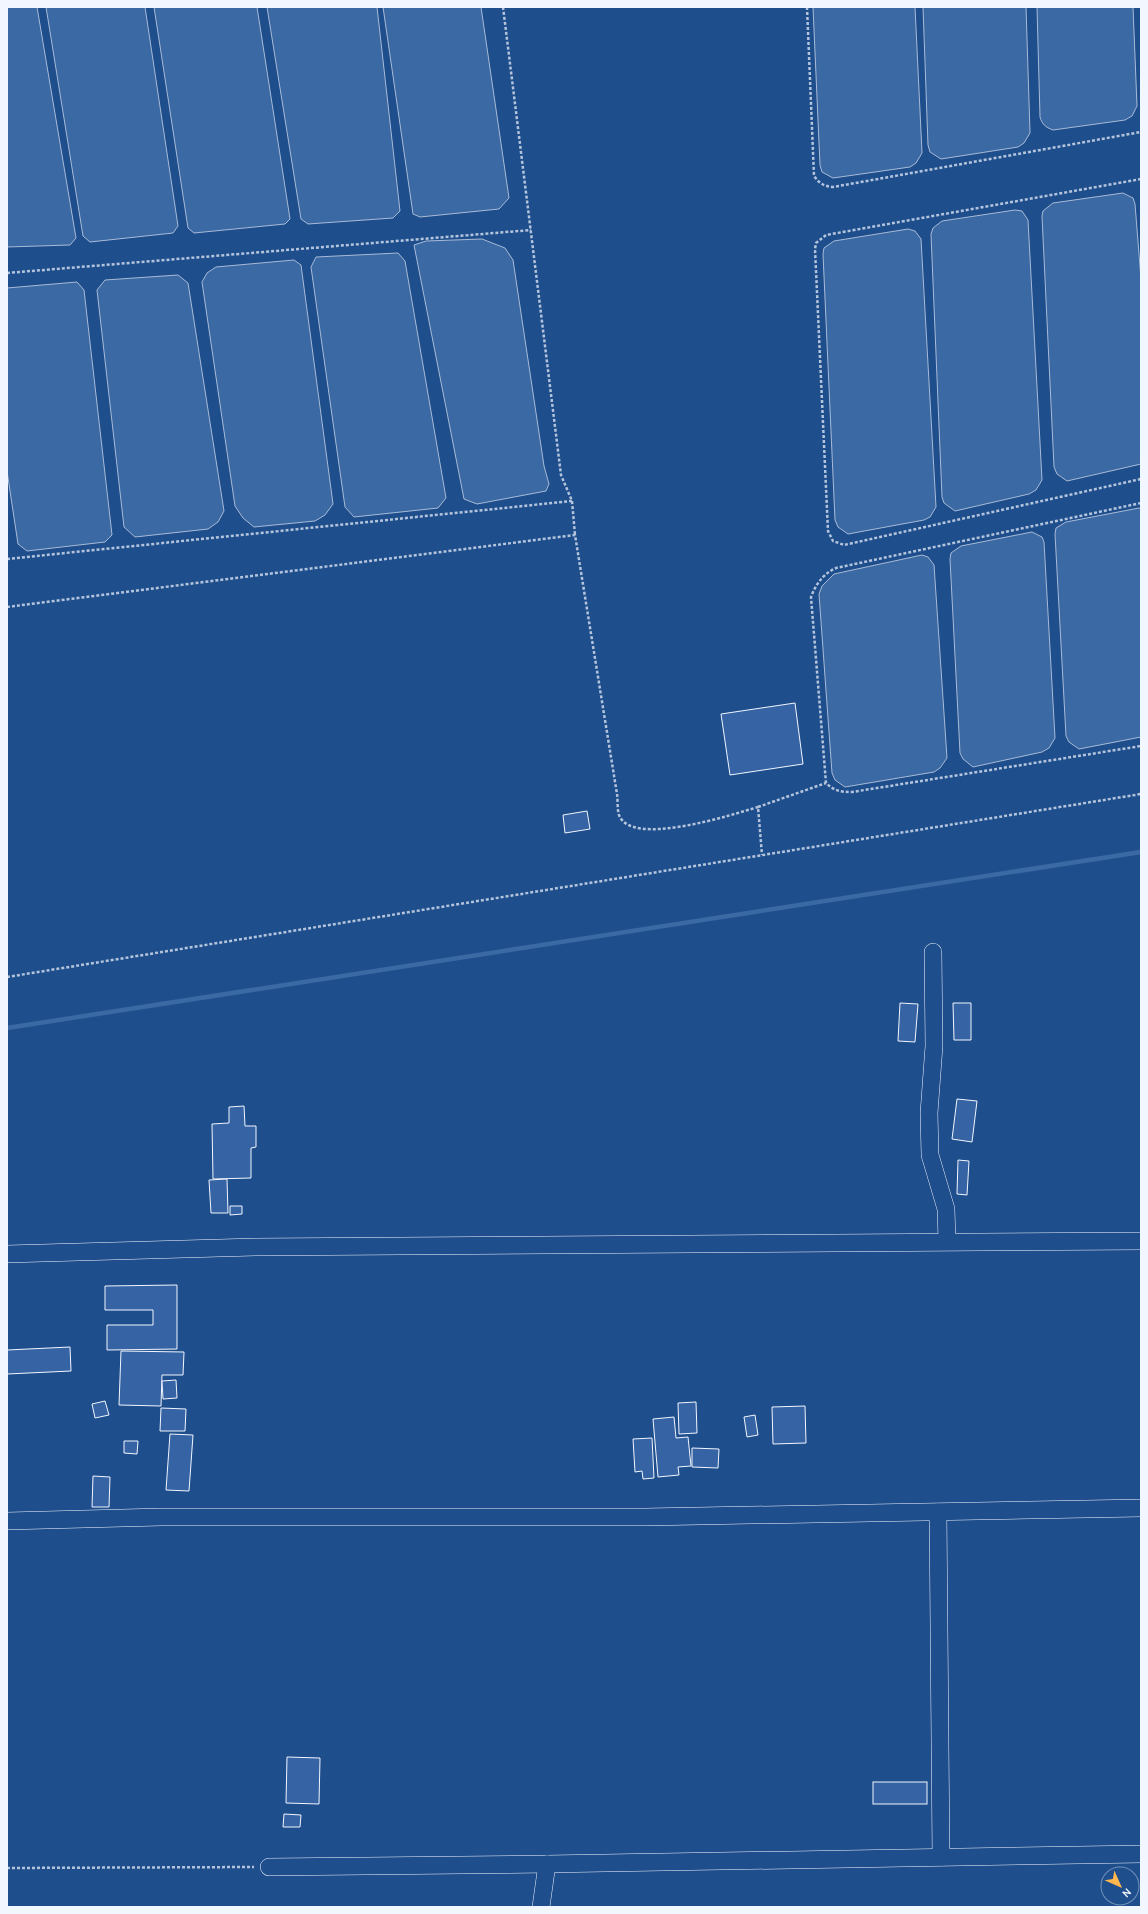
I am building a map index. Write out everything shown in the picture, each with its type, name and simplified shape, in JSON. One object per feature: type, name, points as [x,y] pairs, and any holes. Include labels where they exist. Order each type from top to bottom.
[{"type":"street","points":[[933,952],[934,1046],[929,1113],[930,1155],[946,1209],[947,1241]]},
{"type":"street","points":[[7,1254],[255,1248],[947,1241],[1141,1241]]},
{"type":"street","points":[[7,1521],[161,1517],[645,1517],[1141,1508]]},
{"type":"street","points":[[938,1512],[941,1857]]},
{"type":"street","points":[[269,1866],[548,1864],[1141,1854]]},
{"type":"street","points":[[541,1907],[548,1864]]},
{"type":"path","points":[[503,7],[562,475],[572,501],[575,535],[617,794],[619,816],[628,825],[649,830],[693,825],[758,807],[826,783]]},
{"type":"path","points":[[807,7],[814,176],[819,183],[825,186],[833,187],[1141,132]]},
{"type":"path","points":[[1141,179],[826,235],[816,244],[815,249],[828,531],[833,541],[844,545],[1141,479]]},
{"type":"path","points":[[7,273],[531,230]]},
{"type":"path","points":[[7,559],[572,501]]},
{"type":"path","points":[[1141,503],[836,568],[828,571],[820,580],[812,598],[826,783],[832,789],[840,792],[852,792],[1141,746]]},
{"type":"path","points":[[7,607],[575,535]]},
{"type":"path","points":[[7,977],[1141,794]]},
{"type":"path","points":[[758,807],[762,855]]},
{"type":"path","points":[[7,1868],[269,1866]]},
{"type":"water","points":[[7,7],[37,7],[76,238],[70,245],[7,247]]},
{"type":"water","points":[[46,7],[145,7],[178,226],[173,233],[90,242],[83,236]]},
{"type":"water","points":[[154,7],[257,7],[290,219],[285,224],[194,233],[188,228]]},
{"type":"water","points":[[267,7],[377,7],[400,211],[393,218],[308,224],[301,219]]},
{"type":"water","points":[[383,7],[481,7],[509,198],[499,209],[420,217],[413,214]]},
{"type":"water","points":[[813,7],[915,7],[922,153],[916,163],[910,167],[833,178],[822,172],[820,165]]},
{"type":"water","points":[[923,7],[1026,7],[1030,133],[1024,143],[1018,147],[941,159],[930,152],[928,145]]},
{"type":"water","points":[[1037,7],[1133,7],[1137,106],[1132,116],[1125,120],[1053,130],[1044,125],[1040,117]]},
{"type":"water","points":[[1123,193],[1133,198],[1135,204],[1141,279],[1141,464],[1067,481],[1057,474],[1054,467],[1042,216],[1043,211],[1053,203]]},
{"type":"water","points":[[1015,210],[1022,211],[1028,220],[1042,480],[1036,490],[1029,494],[955,511],[944,503],[942,497],[931,234],[933,228],[942,221]]},
{"type":"water","points":[[908,229],[915,231],[921,239],[936,507],[930,517],[924,520],[848,534],[838,527],[835,520],[823,254],[824,248],[834,241]]},
{"type":"water","points":[[482,239],[505,248],[513,260],[544,466],[549,484],[546,491],[477,504],[464,499],[414,245],[426,241]]},
{"type":"water","points":[[398,253],[405,261],[446,498],[438,508],[354,517],[345,507],[311,267],[316,257]]},
{"type":"water","points":[[294,260],[301,265],[333,504],[325,515],[315,521],[254,527],[243,518],[235,506],[202,282],[207,273],[216,267]]},
{"type":"water","points":[[178,275],[188,283],[224,511],[218,522],[208,529],[135,537],[124,527],[97,290],[105,280]]},
{"type":"water","points":[[77,282],[84,290],[112,535],[105,542],[27,551],[18,544],[7,471],[7,288]]},
{"type":"water","points":[[1139,508],[1141,509],[1141,737],[1079,749],[1069,742],[1066,736],[1055,534],[1056,528],[1066,522]]},
{"type":"water","points":[[1032,532],[1042,537],[1044,542],[1055,738],[1049,748],[1042,752],[973,767],[963,759],[960,753],[950,559],[951,553],[961,546]]},
{"type":"water","points":[[922,555],[928,557],[934,565],[947,758],[940,768],[934,772],[845,787],[835,780],[832,773],[819,594],[822,586],[834,574]]},
{"type":"building","points":[[795,703],[803,764],[730,775],[721,714]]},
{"type":"building","points":[[587,811],[590,829],[565,833],[563,815]]},
{"type":"building","points":[[900,1003],[918,1004],[915,1042],[898,1041]]},
{"type":"building","points":[[953,1003],[971,1003],[971,1040],[954,1040]]},
{"type":"building","points":[[957,1099],[977,1101],[972,1142],[952,1139]]},
{"type":"building","points":[[244,1106],[245,1126],[256,1126],[256,1147],[251,1148],[251,1178],[213,1179],[212,1124],[229,1123],[229,1107]]},
{"type":"building","points":[[958,1160],[969,1161],[967,1195],[957,1194]]},
{"type":"building","points":[[227,1179],[228,1213],[211,1213],[209,1180]]},
{"type":"building","points":[[230,1206],[242,1206],[242,1214],[230,1215]]},
{"type":"building","points":[[177,1285],[177,1349],[107,1350],[107,1325],[153,1325],[153,1310],[105,1310],[105,1286]]},
{"type":"building","points":[[70,1347],[71,1371],[7,1374],[7,1350]]},
{"type":"building","points":[[121,1351],[184,1352],[183,1375],[162,1375],[161,1406],[119,1405]]},
{"type":"building","points":[[176,1380],[177,1398],[163,1399],[162,1381]]},
{"type":"building","points":[[105,1401],[109,1415],[95,1418],[92,1404]]},
{"type":"building","points":[[696,1402],[697,1433],[679,1434],[678,1403]]},
{"type":"building","points":[[805,1406],[806,1443],[773,1444],[772,1407]]},
{"type":"building","points":[[161,1408],[186,1409],[185,1431],[160,1431]]},
{"type":"building","points":[[755,1415],[758,1435],[747,1437],[744,1417]]},
{"type":"building","points":[[674,1417],[676,1438],[688,1437],[691,1466],[678,1467],[679,1475],[658,1477],[653,1419]]},
{"type":"building","points":[[170,1434],[193,1435],[189,1491],[166,1490]]},
{"type":"building","points":[[652,1438],[654,1478],[643,1479],[642,1471],[635,1472],[633,1439]]},
{"type":"building","points":[[124,1441],[138,1441],[137,1454],[124,1453]]},
{"type":"building","points":[[692,1448],[719,1449],[718,1468],[692,1467]]},
{"type":"building","points":[[93,1476],[110,1477],[109,1507],[92,1507]]},
{"type":"building","points":[[287,1757],[320,1758],[319,1804],[286,1803]]},
{"type":"building","points":[[873,1782],[927,1782],[927,1804],[873,1804]]},
{"type":"building","points":[[284,1814],[301,1815],[300,1827],[283,1827]]},
{"type":"waterway","points":[[7,1028],[1141,852]]}]
